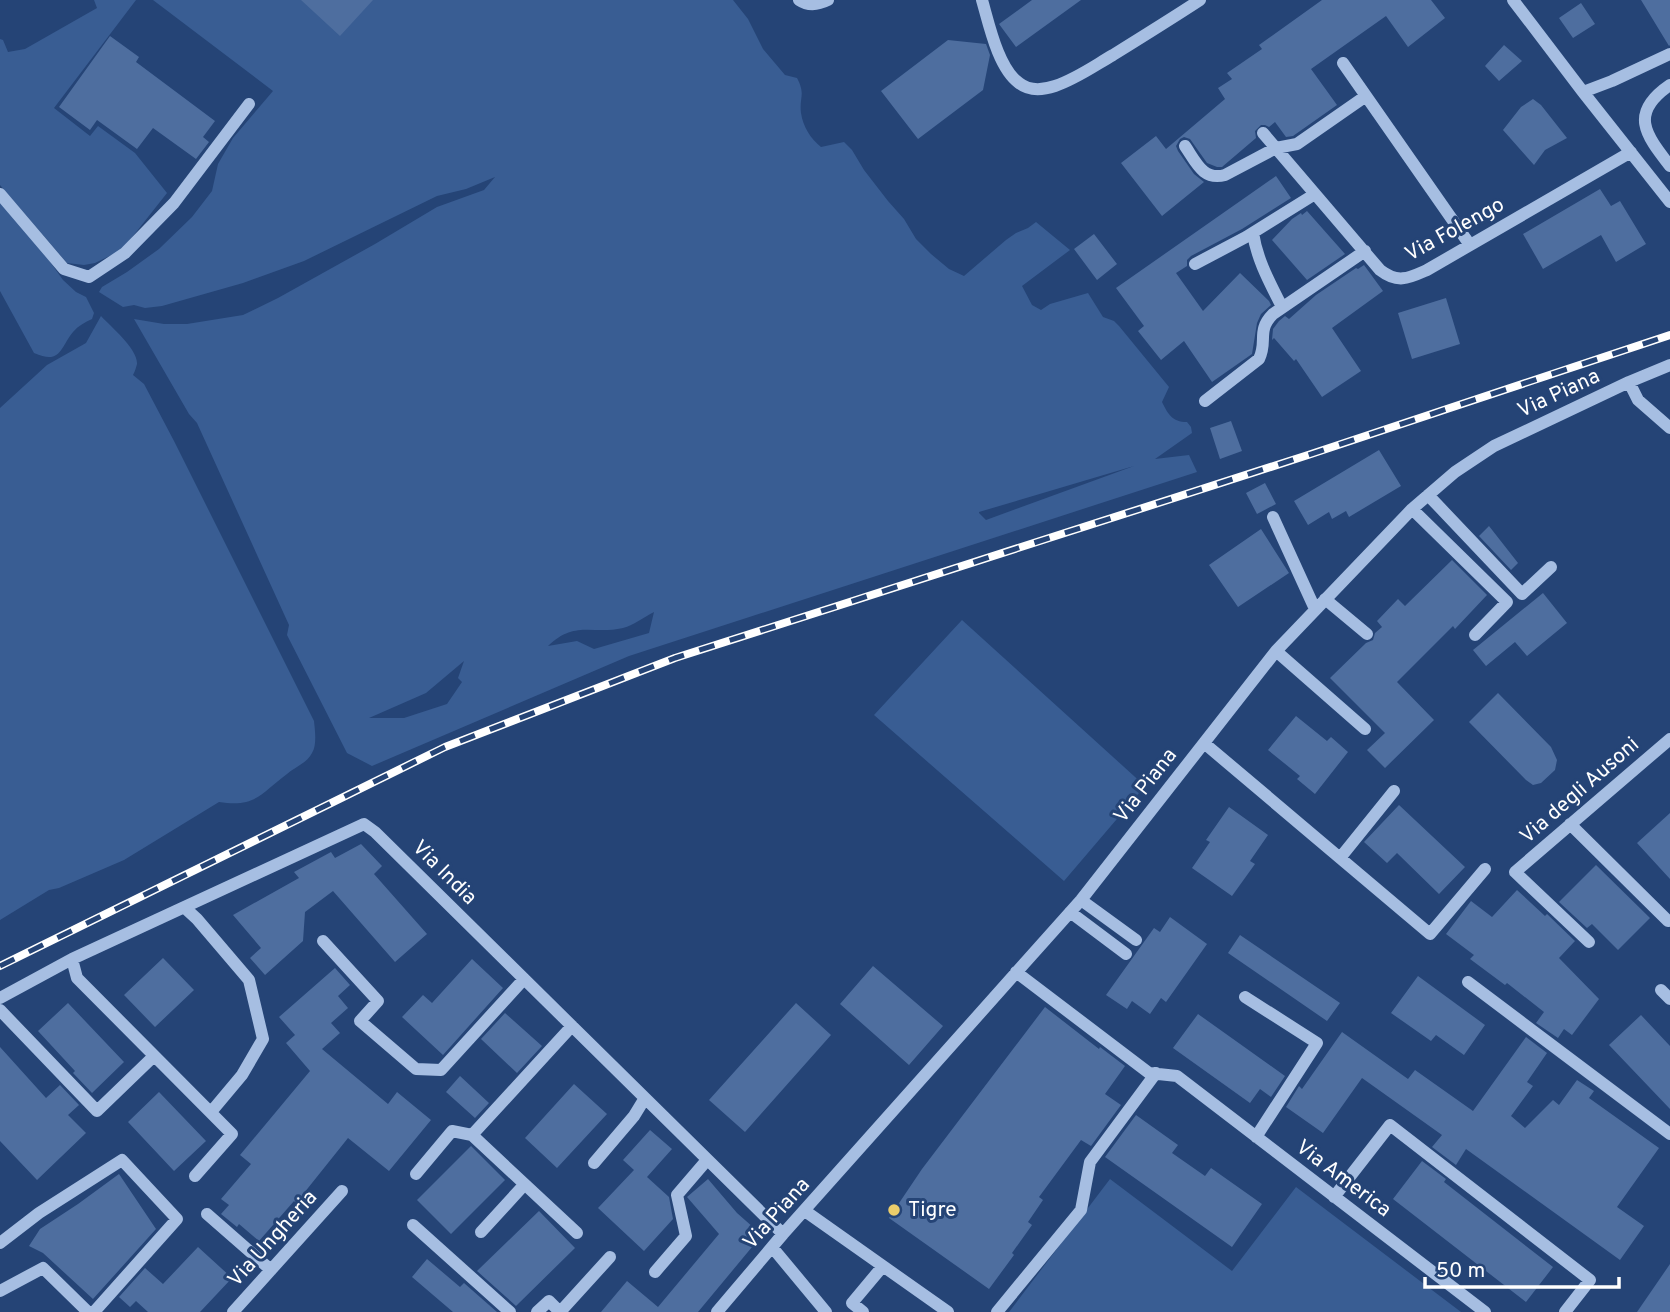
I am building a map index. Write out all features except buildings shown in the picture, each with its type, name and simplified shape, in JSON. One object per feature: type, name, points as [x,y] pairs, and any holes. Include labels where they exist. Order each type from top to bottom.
[{"type":"street","points":[[799,0],[804,4],[814,5],[828,0]]},
{"type":"street","points":[[982,0],[1003,64],[1009,74],[1026,88],[1046,88],[1083,73],[1200,0]]},
{"type":"street","points":[[1513,0],[1670,202]]},
{"type":"street","points":[[1583,92],[1670,54]]},
{"type":"street","points":[[1343,63],[1470,245]]},
{"type":"street","points":[[1670,85],[1651,100],[1645,118],[1652,142],[1670,166]]},
{"type":"street","points":[[1185,146],[1205,173],[1217,177],[1225,175],[1276,148],[1297,144],[1366,96]]},
{"type":"street","points":[[0,194],[64,268],[89,277],[125,253],[174,202],[249,104]]},
{"type":"street","name":"Via Folengo","points":[[1263,133],[1385,274],[1403,279],[1427,270],[1631,152]]},
{"type":"street","points":[[1195,264],[1253,233],[1315,194]]},
{"type":"street","points":[[1253,233],[1262,267],[1282,307]]},
{"type":"street","points":[[1205,401],[1259,359],[1266,320],[1365,251]]},
{"type":"street","name":"Via Piana","points":[[717,1312],[783,1234],[1070,912],[1276,651],[1412,509],[1455,472],[1494,446],[1670,365]]},
{"type":"street","points":[[1629,382],[1638,400],[1670,428]]},
{"type":"street","points":[[1428,495],[1522,594],[1551,567]]},
{"type":"street","points":[[1412,509],[1507,602],[1475,635]]},
{"type":"street","points":[[1273,517],[1315,609]]},
{"type":"street","points":[[1325,599],[1367,635]]},
{"type":"street","points":[[1276,651],[1365,729]]},
{"type":"street","name":"Via degli Ausoni","points":[[1589,942],[1516,872],[1670,739]]},
{"type":"street","points":[[1205,743],[1430,934],[1485,869]]},
{"type":"street","points":[[1340,858],[1394,791]]},
{"type":"street","name":"Via India","points":[[0,998],[72,959],[364,824],[783,1234]]},
{"type":"street","points":[[1570,824],[1668,921]]},
{"type":"street","points":[[1080,900],[1136,940]]},
{"type":"street","points":[[185,908],[249,980],[263,1039],[242,1075],[211,1112]]},
{"type":"street","points":[[1070,912],[1126,954]]},
{"type":"street","points":[[323,941],[378,1001],[360,1021],[416,1069],[441,1070],[524,979]]},
{"type":"street","points":[[72,959],[77,978],[232,1134],[195,1176]]},
{"type":"street","points":[[1016,972],[1149,1073],[1156,1073]]},
{"type":"street","points":[[1468,982],[1670,1134]]},
{"type":"street","points":[[1245,997],[1317,1043],[1256,1137]]},
{"type":"street","points":[[0,1010],[97,1111],[154,1056]]},
{"type":"street","points":[[472,1135],[572,1026]]},
{"type":"street","points":[[997,1312],[1081,1210],[1090,1162],[1156,1073]]},
{"type":"street","name":"Via America","points":[[1156,1073],[1177,1076],[1485,1312]]},
{"type":"street","points":[[594,1163],[634,1116],[645,1098]]},
{"type":"street","points":[[1334,1197],[1390,1125],[1590,1280],[1565,1312]]},
{"type":"street","points":[[416,1174],[452,1131],[472,1135],[577,1233]]},
{"type":"street","points":[[0,1242],[39,1213],[122,1160],[177,1219],[94,1312]]},
{"type":"street","points":[[655,1272],[686,1236],[677,1195],[707,1160]]},
{"type":"street","points":[[481,1232],[524,1185]]},
{"type":"street","name":"Via Ungheria","points":[[233,1312],[342,1191]]},
{"type":"street","points":[[805,1210],[948,1312]]},
{"type":"street","points":[[207,1214],[271,1270]]},
{"type":"street","points":[[413,1225],[510,1312]]},
{"type":"street","points":[[772,1247],[826,1312]]},
{"type":"street","points":[[537,1312],[549,1301],[560,1312],[610,1257]]},
{"type":"street","points":[[863,1312],[852,1303],[883,1266]]},
{"type":"street","points":[[0,1291],[43,1268],[88,1312]]},
{"type":"shaded area","points":[[94,0],[136,0],[54,108],[90,136],[98,126],[135,153],[167,193],[122,250],[95,263],[84,265],[67,263],[0,185],[0,39],[8,52],[25,49],[97,8]]},
{"type":"shaded area","points":[[153,0],[733,0],[748,19],[763,49],[785,75],[797,78],[802,92],[802,118],[811,136],[821,147],[844,142],[904,219],[916,239],[949,269],[964,276],[1006,240],[1036,222],[1070,250],[1022,286],[1032,305],[1041,310],[1050,304],[1088,293],[1103,317],[1119,326],[1169,387],[1162,402],[1169,414],[1178,421],[1187,422],[1191,427],[1192,433],[1155,459],[1189,455],[1197,472],[629,656],[372,766],[347,753],[287,635],[289,625],[197,423],[189,414],[134,319],[164,324],[187,324],[243,315],[375,244],[437,207],[484,190],[495,177],[466,189],[437,196],[304,261],[243,283],[162,306],[145,308],[134,305],[123,307],[99,292],[102,287],[159,249],[192,217],[212,191],[218,164],[233,138],[273,91]],"holes":[[[1134,466],[986,520],[979,513],[979,512]],[[654,612],[649,633],[594,649],[577,641],[548,646],[567,633],[612,630],[635,623]],[[464,661],[458,678],[462,682],[447,704],[404,718],[369,718],[426,693]]]},
{"type":"shaded area","points":[[0,200],[29,232],[63,280],[86,297],[94,313],[92,319],[75,330],[55,356],[34,353],[0,291]]},
{"type":"shaded area","points":[[101,316],[123,338],[136,358],[133,375],[144,384],[174,441],[314,721],[315,746],[307,760],[250,801],[219,802],[124,860],[49,890],[0,920],[0,408],[47,365],[86,343]]},
{"type":"shaded area","points":[[962,620],[1145,786],[1064,881],[874,715]]},
{"type":"shaded area","points":[[1110,1179],[1232,1271],[1296,1187],[1461,1312],[1009,1312]]},
{"type":"railway","points":[[0,966],[445,747],[675,658],[1308,455],[1670,335]]},
{"type":"place","name":"Tigre","points":[[894,1210]]}]
